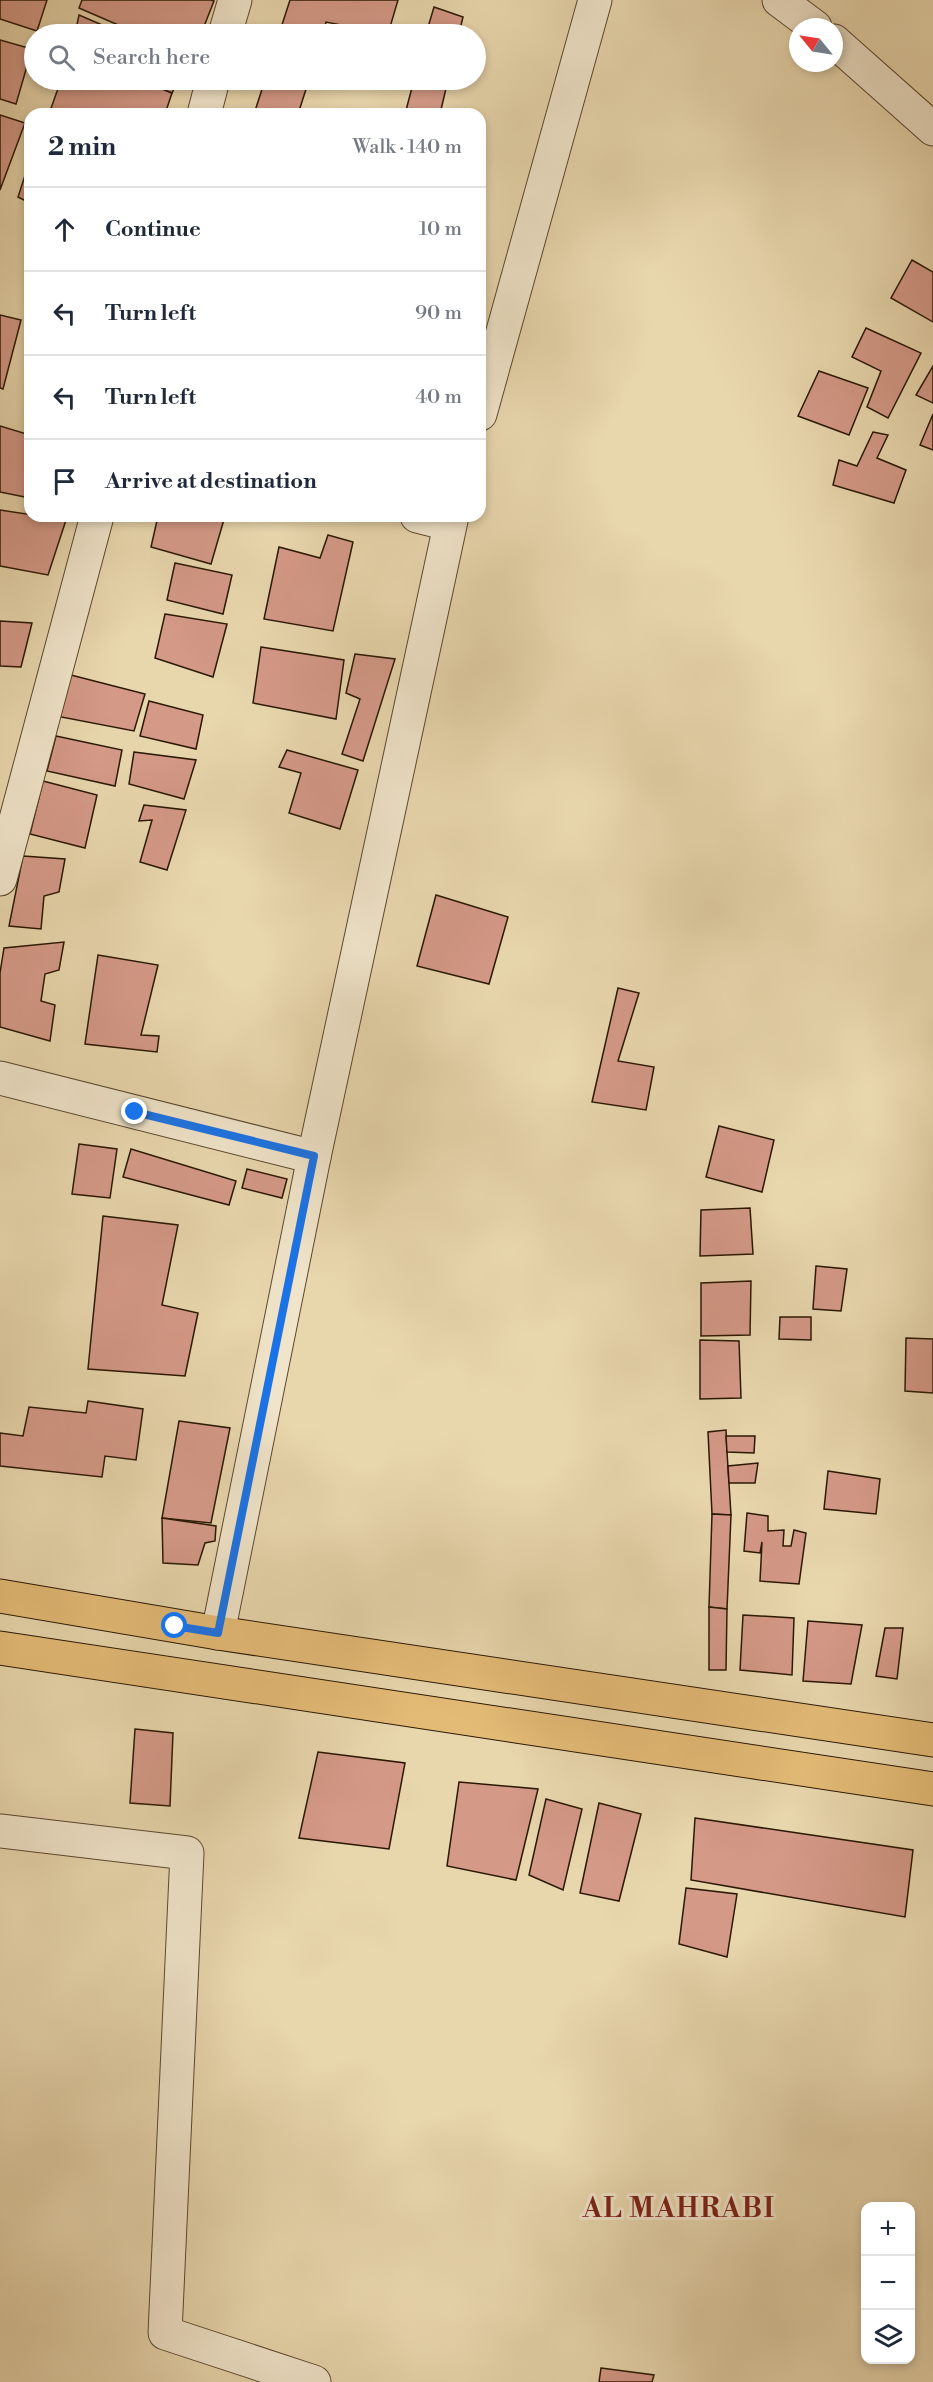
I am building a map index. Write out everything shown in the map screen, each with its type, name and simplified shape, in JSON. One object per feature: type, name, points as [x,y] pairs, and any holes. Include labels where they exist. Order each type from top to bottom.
[{"type":"main road","points":[[0,1596],[218,1633],[933,1740]]},
{"type":"main road","points":[[0,1648],[933,1789]]},
{"type":"street","points":[[228,24],[235,0]]},
{"type":"street","points":[[486,392],[595,0]]},
{"type":"street","points":[[779,0],[803,18]]},
{"type":"street","points":[[843,49],[933,129]]},
{"type":"street","points":[[206,108],[210,90]]},
{"type":"street","points":[[0,879],[95,522]]},
{"type":"street","points":[[218,1633],[314,1156],[450,522]]},
{"type":"street","points":[[0,1078],[314,1156]]},
{"type":"street","points":[[0,1831],[187,1853],[165,2333],[314,2382]]},
{"type":"building","points":[[0,0],[47,0],[39,24],[24,24],[24,27],[0,19]]},
{"type":"building","points":[[82,0],[214,1],[205,24],[116,24],[79,8]]},
{"type":"building","points":[[290,0],[398,0],[391,24],[326,22],[326,24],[282,24]]},
{"type":"building","points":[[434,7],[463,17],[461,24],[429,24]]},
{"type":"building","points":[[79,15],[100,24],[77,24]]},
{"type":"building","points":[[0,40],[24,47],[24,76],[16,104],[0,99]]},
{"type":"building","points":[[57,90],[165,90],[172,93],[167,108],[51,108]]},
{"type":"building","points":[[262,90],[306,90],[300,108],[256,108]]},
{"type":"building","points":[[411,90],[446,90],[441,108],[407,108]]},
{"type":"building","points":[[0,115],[24,123],[24,126],[0,190]]},
{"type":"building","points":[[24,178],[24,200],[18,197]]},
{"type":"building","points":[[912,260],[933,272],[933,322],[891,298]]},
{"type":"building","points":[[0,315],[21,320],[3,389],[0,388]]},
{"type":"building","points":[[866,328],[921,353],[888,418],[867,407],[881,371],[852,357]]},
{"type":"building","points":[[933,366],[933,403],[916,395]]},
{"type":"building","points":[[819,371],[868,388],[849,435],[798,416]]},
{"type":"building","points":[[933,414],[933,450],[920,445]]},
{"type":"building","points":[[0,426],[24,433],[24,497],[0,492]]},
{"type":"building","points":[[873,432],[888,435],[877,458],[906,470],[894,503],[833,485],[839,460],[857,466]]},
{"type":"building","points":[[0,510],[24,514],[24,522],[65,522],[48,575],[0,566]]},
{"type":"building","points":[[157,522],[223,522],[211,564],[151,547]]},
{"type":"building","points":[[328,535],[353,542],[333,631],[264,619],[279,547],[320,558]]},
{"type":"building","points":[[175,563],[232,575],[223,614],[167,600]]},
{"type":"building","points":[[165,614],[227,624],[213,677],[155,658]]},
{"type":"building","points":[[0,621],[32,623],[21,667],[0,666]]},
{"type":"building","points":[[261,647],[344,660],[336,719],[253,703]]},
{"type":"building","points":[[355,654],[395,659],[363,761],[342,754],[360,699],[346,693]]},
{"type":"building","points":[[67,674],[145,694],[134,731],[56,716]]},
{"type":"building","points":[[149,701],[203,715],[196,749],[140,736]]},
{"type":"building","points":[[56,736],[122,750],[115,786],[47,771]]},
{"type":"building","points":[[287,750],[358,770],[340,829],[289,813],[301,773],[279,767]]},
{"type":"building","points":[[134,752],[196,760],[184,799],[129,784]]},
{"type":"building","points":[[43,781],[97,795],[85,848],[30,834]]},
{"type":"building","points":[[144,805],[186,810],[167,870],[140,862],[152,820],[139,821]]},
{"type":"building","points":[[23,856],[65,859],[59,892],[44,896],[41,929],[9,926]]},
{"type":"building","points":[[436,895],[508,917],[489,984],[417,966]]},
{"type":"building","points":[[64,942],[59,970],[45,974],[41,1001],[55,1005],[50,1041],[0,1027],[0,973],[4,948]]},
{"type":"building","points":[[98,955],[158,965],[141,1035],[159,1036],[157,1052],[85,1044]]},
{"type":"building","points":[[618,988],[639,993],[618,1061],[654,1067],[646,1110],[592,1102]]},
{"type":"building","points":[[719,1126],[774,1140],[762,1192],[706,1177]]},
{"type":"building","points":[[79,1144],[117,1149],[110,1198],[72,1194]]},
{"type":"building","points":[[131,1149],[236,1181],[229,1205],[123,1177]]},
{"type":"building","points":[[247,1169],[287,1179],[282,1198],[242,1188]]},
{"type":"building","points":[[750,1208],[753,1254],[700,1256],[701,1210]]},
{"type":"building","points":[[103,1216],[178,1225],[162,1305],[198,1313],[185,1376],[88,1369]]},
{"type":"building","points":[[816,1266],[847,1269],[841,1311],[813,1309]]},
{"type":"building","points":[[751,1281],[750,1335],[701,1336],[701,1283]]},
{"type":"building","points":[[780,1317],[811,1317],[811,1340],[779,1339]]},
{"type":"building","points":[[906,1338],[933,1339],[933,1393],[905,1391]]},
{"type":"building","points":[[700,1340],[739,1341],[741,1398],[700,1399]]},
{"type":"building","points":[[88,1401],[143,1409],[136,1460],[105,1456],[102,1477],[0,1466],[0,1433],[23,1436],[29,1407],[86,1413]]},
{"type":"building","points":[[179,1421],[230,1428],[211,1523],[162,1518]]},
{"type":"building","points":[[726,1430],[731,1515],[712,1514],[708,1432]]},
{"type":"building","points":[[726,1436],[755,1436],[754,1453],[727,1452]]},
{"type":"building","points":[[758,1463],[755,1483],[729,1483],[728,1466]]},
{"type":"building","points":[[828,1471],[880,1479],[876,1514],[824,1509]]},
{"type":"building","points":[[747,1513],[768,1516],[768,1531],[784,1530],[783,1546],[791,1546],[794,1530],[806,1533],[799,1584],[760,1581],[762,1542],[760,1553],[744,1551]]},
{"type":"building","points":[[712,1514],[731,1515],[727,1609],[709,1607]]},
{"type":"building","points":[[162,1518],[216,1526],[215,1541],[205,1543],[198,1565],[163,1563]]},
{"type":"building","points":[[709,1607],[727,1609],[726,1670],[709,1670]]},
{"type":"building","points":[[743,1615],[794,1618],[792,1675],[740,1670]]},
{"type":"building","points":[[808,1621],[862,1625],[851,1684],[803,1681]]},
{"type":"building","points":[[885,1628],[903,1628],[897,1679],[876,1676]]},
{"type":"building","points":[[135,1729],[173,1733],[170,1806],[130,1803]]},
{"type":"building","points":[[318,1752],[405,1763],[389,1849],[299,1838]]},
{"type":"building","points":[[459,1782],[538,1789],[516,1880],[447,1866]]},
{"type":"building","points":[[546,1799],[582,1809],[563,1890],[529,1875]]},
{"type":"building","points":[[599,1803],[641,1814],[619,1901],[580,1893]]},
{"type":"building","points":[[695,1818],[913,1850],[905,1917],[691,1880]]},
{"type":"building","points":[[686,1888],[737,1894],[727,1957],[679,1944]]},
{"type":"building","points":[[601,2368],[654,2375],[652,2382],[599,2382]]},
{"type":"district","name":"AL MAHRABI","points":[[679,2209]]},
{"type":"route","points":[[135,1112],[314,1156],[218,1633],[175,1626]]}]
